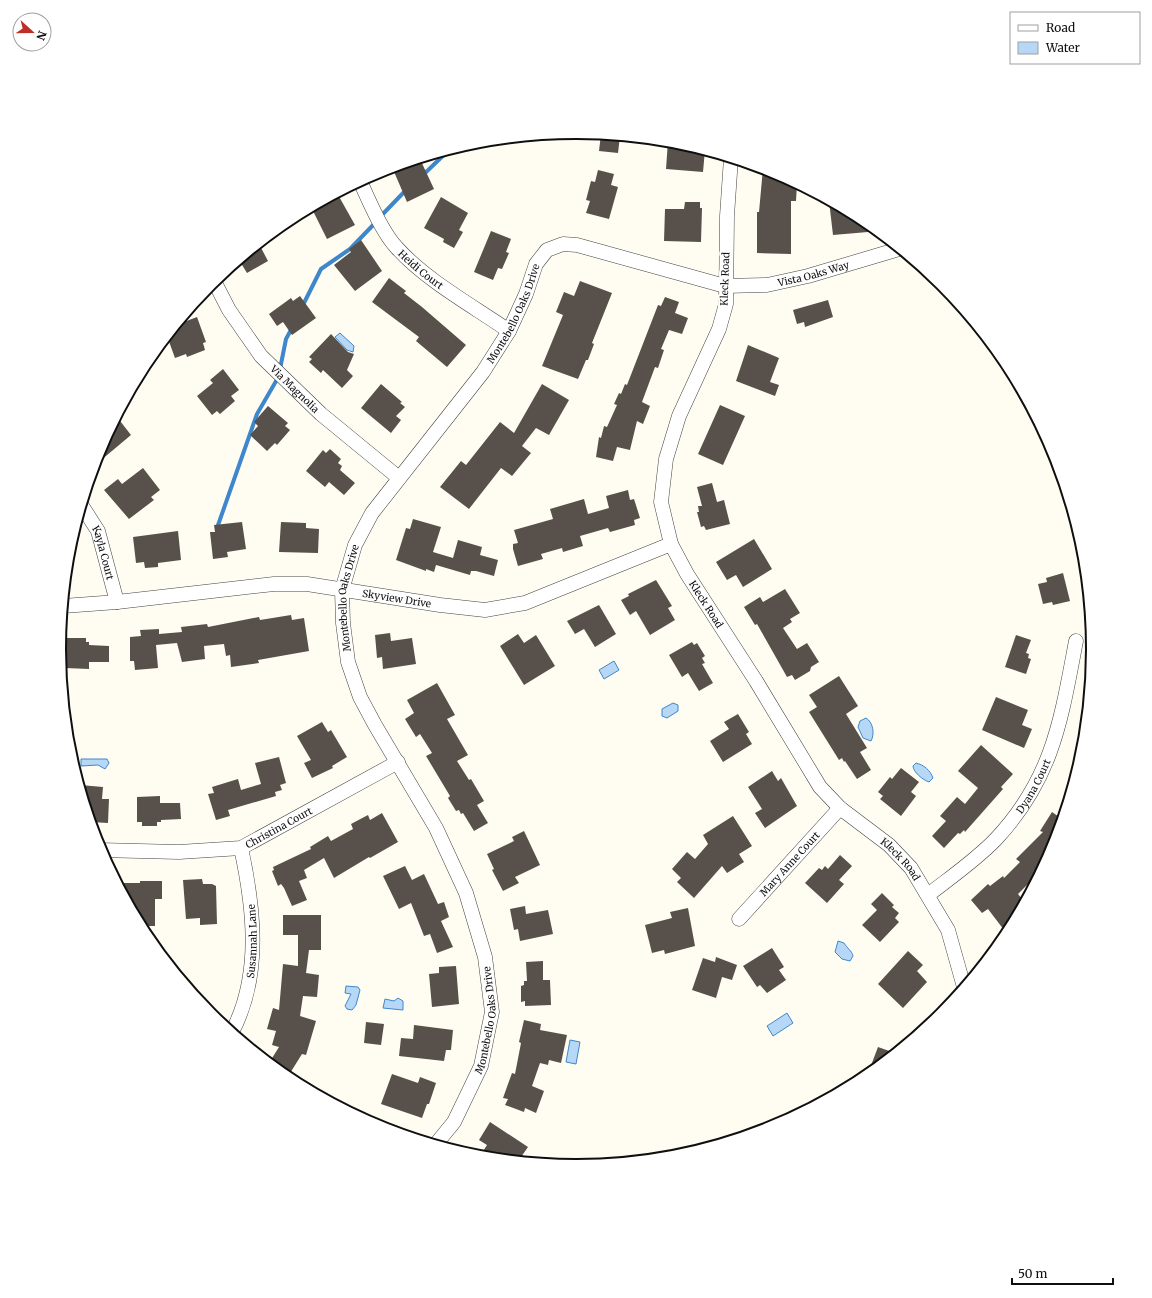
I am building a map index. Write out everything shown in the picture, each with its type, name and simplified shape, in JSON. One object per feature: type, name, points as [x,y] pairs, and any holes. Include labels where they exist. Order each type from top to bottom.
[{"type":"street","name":"Kleck Road","points":[[730,163],[725,286],[726,304],[719,329],[679,416],[666,459],[661,502],[671,544],[687,574],[756,681],[820,788],[840,808],[889,845],[911,868],[948,930],[962,981]]},
{"type":"street","name":"Heidi Court","points":[[363,186],[376,215],[396,247],[433,279],[509,331]]},
{"type":"street","name":"Montebello Oaks Drive","points":[[439,1140],[454,1122],[481,1066],[492,1012],[485,957],[466,893],[436,828],[371,718],[360,697],[348,662],[343,623],[342,590],[355,545],[372,513],[483,372],[509,331],[526,294],[536,264],[547,250],[563,244],[577,245],[725,286]]},
{"type":"street","name":"Vista Oaks Way","points":[[725,286],[767,285],[808,276],[893,250]]},
{"type":"street","name":"Via Magnolia","points":[[217,286],[229,310],[261,356],[321,414],[399,478]]},
{"type":"street","name":"Kayla Court","points":[[85,511],[98,531],[117,602]]},
{"type":"street","name":"Skyview Drive","points":[[68,606],[117,602],[274,584],[306,584],[440,605],[485,610],[524,603],[671,544]]},
{"type":"street","name":"Dyana Court","points":[[928,895],[973,860],[996,839],[1024,805],[1045,768],[1061,718],[1076,641]]},
{"type":"street","name":"Christina Court","points":[[108,850],[179,852],[241,848],[398,762]]},
{"type":"street","name":"Mary Anne Court","points":[[739,919],[840,808]]},
{"type":"street","name":"Susannah Lane","points":[[234,1027],[239,1018],[250,983],[253,944],[253,912],[241,848]]},
{"type":"water","points":[[340,333],[354,346],[353,352],[347,350],[335,337]]},
{"type":"water","points":[[614,661],[619,670],[604,679],[599,670]]},
{"type":"water","points":[[673,703],[678,705],[678,711],[667,718],[662,716],[662,709]]},
{"type":"water","points":[[866,718],[873,728],[871,741],[863,738],[858,727],[860,721]]},
{"type":"water","points":[[81,759],[107,759],[109,763],[105,769],[98,765],[81,766]]},
{"type":"water","points":[[916,763],[922,765],[928,770],[933,778],[929,782],[921,778],[916,773],[913,766]]},
{"type":"water","points":[[838,941],[844,943],[852,953],[853,956],[850,961],[842,959],[835,952]]},
{"type":"water","points":[[346,986],[358,987],[360,990],[356,1005],[352,1010],[347,1009],[345,1006],[351,994],[345,993]]},
{"type":"water","points":[[398,998],[403,1001],[403,1010],[383,1008],[385,999],[394,1001]]},
{"type":"water","points":[[787,1013],[793,1023],[773,1036],[767,1026]]},
{"type":"water","points":[[570,1040],[580,1042],[576,1064],[566,1062]]},
{"type":"building","points":[[600,140],[619,141],[618,153],[599,151]]},
{"type":"building","points":[[668,148],[705,155],[703,172],[666,169]]},
{"type":"building","points":[[422,163],[434,189],[407,202],[394,173]]},
{"type":"building","points":[[598,170],[614,174],[611,185],[618,187],[609,219],[586,213],[590,201],[586,200],[591,181],[595,182]]},
{"type":"building","points":[[762,175],[797,190],[796,201],[791,201],[791,254],[757,253],[757,212],[759,212]]},
{"type":"building","points":[[339,197],[355,225],[327,239],[313,212]]},
{"type":"building","points":[[441,197],[468,213],[459,230],[463,232],[454,248],[443,242],[444,239],[424,228]]},
{"type":"building","points":[[685,202],[700,202],[700,208],[702,208],[701,242],[664,241],[665,209],[684,209]]},
{"type":"building","points":[[830,206],[868,231],[868,232],[833,235]]},
{"type":"building","points":[[491,231],[511,239],[506,252],[509,253],[502,269],[498,268],[493,280],[474,272]]},
{"type":"building","points":[[361,240],[382,271],[355,291],[334,265],[351,252],[349,249]]},
{"type":"building","points":[[261,248],[268,261],[247,273],[242,265]]},
{"type":"building","points":[[389,278],[406,291],[404,293],[466,345],[447,367],[416,341],[419,337],[372,302]]},
{"type":"building","points":[[580,281],[612,293],[592,343],[594,344],[588,360],[586,360],[578,379],[542,366],[563,315],[556,312],[564,292],[574,296]]},
{"type":"building","points":[[300,296],[316,318],[292,335],[283,322],[277,326],[269,314],[291,298],[293,301]]},
{"type":"building","points":[[665,297],[679,302],[675,313],[688,318],[682,334],[669,330],[661,349],[664,350],[658,368],[655,367],[642,402],[650,406],[643,424],[637,421],[630,450],[617,447],[613,461],[596,457],[599,437],[601,438],[604,426],[607,427],[617,405],[614,404],[619,393],[621,394],[625,384],[627,385],[658,305],[661,306]]},
{"type":"building","points":[[828,300],[833,317],[805,327],[804,322],[797,324],[793,310]]},
{"type":"building","points":[[197,317],[206,342],[203,343],[205,350],[187,357],[186,354],[175,358],[169,342],[186,321]]},
{"type":"building","points":[[331,334],[348,352],[354,354],[347,370],[353,376],[342,388],[323,370],[321,373],[309,362],[312,359],[309,357]]},
{"type":"building","points":[[748,345],[779,358],[770,382],[779,385],[775,396],[736,381]]},
{"type":"building","points":[[223,369],[239,390],[231,396],[235,401],[220,414],[217,411],[212,415],[197,396],[213,383],[210,380]]},
{"type":"building","points":[[381,384],[402,402],[400,403],[405,407],[396,416],[401,420],[391,433],[361,408]]},
{"type":"building","points":[[542,384],[569,400],[549,435],[536,428],[522,446],[531,453],[512,476],[501,468],[469,509],[440,487],[461,461],[466,465],[500,422],[514,433]]},
{"type":"building","points":[[720,405],[745,416],[723,465],[698,454]]},
{"type":"building","points":[[268,406],[288,423],[285,426],[290,430],[277,445],[275,443],[267,451],[250,435],[258,426],[254,422]]},
{"type":"building","points":[[120,421],[131,435],[103,458]]},
{"type":"building","points":[[330,449],[341,459],[338,463],[342,466],[340,470],[355,483],[344,495],[329,482],[325,487],[306,471],[323,450],[326,453]]},
{"type":"building","points":[[143,468],[160,490],[151,497],[154,500],[129,519],[104,490],[118,479],[122,484]]},
{"type":"building","points":[[712,483],[717,502],[724,500],[730,524],[706,530],[704,526],[701,527],[697,512],[699,512],[698,506],[702,506],[697,487]]},
{"type":"building","points":[[628,490],[630,500],[634,499],[640,518],[634,520],[635,525],[610,532],[608,528],[580,536],[583,546],[563,552],[562,548],[541,554],[543,559],[518,566],[513,549],[513,544],[518,543],[514,530],[553,519],[550,509],[584,499],[588,514],[609,508],[606,496]]},
{"type":"building","points":[[413,519],[441,527],[433,552],[453,558],[458,540],[482,547],[480,555],[498,560],[494,576],[476,571],[471,571],[470,575],[436,565],[434,572],[426,569],[426,571],[396,560],[406,528],[410,529]]},
{"type":"building","points":[[242,522],[246,549],[227,552],[228,557],[213,559],[210,532],[215,532],[214,525]]},
{"type":"building","points":[[281,522],[306,523],[306,528],[319,529],[318,553],[279,552]]},
{"type":"building","points":[[178,531],[181,560],[158,563],[158,567],[145,568],[144,562],[136,563],[133,537]]},
{"type":"building","points":[[754,539],[772,569],[743,587],[736,575],[727,580],[716,562]]},
{"type":"building","points":[[1063,573],[1070,601],[1053,605],[1052,602],[1043,604],[1038,584],[1047,582],[1046,578]]},
{"type":"building","points":[[656,580],[672,606],[668,608],[675,620],[650,635],[636,611],[630,615],[621,600],[629,596],[628,594]]},
{"type":"building","points":[[785,589],[800,613],[790,619],[792,622],[783,628],[797,649],[807,643],[819,662],[811,667],[810,671],[795,680],[792,675],[787,677],[757,624],[755,625],[744,607],[760,597],[763,602]]},
{"type":"building","points":[[599,605],[616,634],[595,647],[584,629],[575,634],[567,621]]},
{"type":"building","points":[[291,615],[292,620],[304,618],[309,651],[258,660],[259,663],[231,667],[230,655],[226,656],[224,644],[204,646],[205,659],[182,662],[177,643],[156,645],[158,668],[135,670],[134,661],[130,661],[130,637],[141,636],[140,630],[159,629],[159,634],[182,632],[181,627],[207,624],[208,627],[259,617],[260,620]]},
{"type":"building","points":[[390,633],[391,641],[412,638],[416,664],[383,669],[382,657],[377,658],[375,635]]},
{"type":"building","points":[[518,634],[524,643],[536,635],[555,666],[524,685],[500,646]]},
{"type":"building","points":[[1016,635],[1031,640],[1026,653],[1029,654],[1028,658],[1031,659],[1026,674],[1005,667]]},
{"type":"building","points":[[66,638],[86,638],[86,642],[89,642],[89,645],[109,646],[109,662],[89,662],[89,669],[67,668]]},
{"type":"building","points":[[692,642],[694,645],[697,643],[705,656],[702,658],[705,663],[702,664],[713,683],[699,691],[688,673],[682,677],[669,655]]},
{"type":"building","points":[[839,676],[858,706],[846,714],[867,748],[860,752],[871,770],[857,779],[845,761],[844,762],[842,758],[839,760],[809,712],[817,707],[809,695]]},
{"type":"building","points":[[437,683],[455,715],[447,719],[468,755],[457,761],[469,780],[471,779],[484,801],[477,805],[488,823],[474,831],[463,813],[461,814],[459,810],[456,811],[448,798],[450,796],[426,756],[432,753],[420,734],[416,737],[405,719],[414,713],[407,700]]},
{"type":"building","points":[[996,697],[1028,710],[1022,725],[1032,729],[1024,748],[982,730]]},
{"type":"building","points":[[738,714],[749,732],[746,734],[752,744],[723,762],[710,741],[729,729],[724,722]]},
{"type":"building","points":[[322,722],[328,732],[331,730],[347,757],[332,766],[333,768],[312,778],[304,763],[311,760],[297,736]]},
{"type":"building","points":[[981,745],[1013,774],[1001,787],[1003,789],[965,832],[964,830],[960,834],[958,833],[944,848],[932,836],[946,821],[940,816],[957,797],[965,804],[978,788],[958,771]]},
{"type":"building","points":[[279,757],[286,783],[280,785],[282,790],[275,792],[276,796],[228,810],[230,816],[216,820],[208,794],[214,793],[212,787],[238,779],[241,790],[261,784],[255,763]]},
{"type":"building","points":[[901,768],[919,782],[911,792],[916,796],[901,816],[880,799],[883,796],[878,792],[890,777],[892,779]]},
{"type":"building","points":[[772,771],[778,781],[781,778],[797,806],[765,828],[755,813],[762,809],[748,787]]},
{"type":"building","points":[[84,785],[103,787],[102,799],[109,799],[108,823],[97,822]]},
{"type":"building","points":[[160,796],[160,803],[180,803],[181,819],[161,820],[161,822],[157,822],[157,826],[142,826],[142,822],[137,822],[137,797]]},
{"type":"building","points":[[1052,812],[1058,816],[1033,875],[1029,883],[1018,894],[1021,898],[1003,928],[988,909],[982,913],[971,900],[988,884],[990,886],[1003,876],[1004,878],[1020,862],[1016,859],[1043,832],[1040,831]]},
{"type":"building","points":[[382,813],[398,842],[334,878],[324,858],[304,870],[307,878],[299,881],[307,900],[292,906],[284,888],[281,884],[278,886],[272,871],[274,870],[273,867],[311,849],[310,847],[328,836],[331,841],[353,829],[351,824],[368,815],[370,820]]},
{"type":"building","points":[[733,816],[752,846],[739,854],[744,862],[727,873],[722,866],[694,898],[677,882],[681,878],[672,869],[687,852],[695,859],[708,844],[703,835]]},
{"type":"building","points":[[524,831],[540,865],[515,877],[519,883],[503,891],[492,870],[494,869],[487,854],[514,841],[512,837]]},
{"type":"building","points":[[840,855],[852,866],[839,880],[844,884],[827,903],[805,883],[819,868],[822,870],[825,866],[828,869]]},
{"type":"building","points":[[405,866],[412,880],[424,874],[438,904],[444,902],[449,917],[441,921],[453,947],[437,953],[430,934],[424,936],[411,903],[399,909],[383,876]]},
{"type":"building","points":[[202,879],[203,884],[212,884],[216,886],[217,924],[200,925],[200,918],[186,919],[183,880]]},
{"type":"building","points":[[140,881],[162,881],[162,899],[155,899],[155,926],[148,926],[123,883],[140,883]]},
{"type":"building","points":[[882,893],[894,905],[892,907],[899,913],[895,918],[899,922],[880,942],[862,925],[877,910],[871,904]]},
{"type":"building","points":[[525,906],[526,914],[548,910],[553,934],[520,941],[518,929],[514,930],[510,909]]},
{"type":"building","points":[[688,908],[695,946],[665,954],[664,950],[652,953],[645,925],[672,918],[670,912]]},
{"type":"building","points":[[283,915],[321,915],[321,950],[309,950],[306,973],[319,975],[317,997],[303,996],[300,1016],[316,1021],[306,1055],[302,1054],[291,1072],[272,1058],[279,1047],[272,1045],[276,1031],[267,1029],[273,1008],[279,1010],[283,964],[298,966],[298,935],[283,935]]},
{"type":"building","points":[[772,948],[784,967],[779,970],[786,980],[767,993],[760,985],[757,987],[743,966]]},
{"type":"building","points":[[908,951],[923,965],[917,971],[927,982],[903,1008],[878,984]]},
{"type":"building","points":[[716,957],[737,965],[732,980],[722,977],[716,998],[692,990],[703,958],[715,962]]},
{"type":"building","points":[[543,961],[543,980],[550,980],[551,1005],[525,1006],[525,1001],[521,1002],[521,986],[524,985],[524,981],[527,981],[526,962]]},
{"type":"building","points":[[456,966],[459,1004],[432,1007],[429,974],[439,973],[439,967]]},
{"type":"building","points":[[524,1020],[541,1024],[540,1030],[567,1035],[561,1063],[549,1060],[548,1065],[540,1063],[532,1086],[544,1091],[536,1113],[525,1108],[524,1112],[505,1105],[508,1099],[503,1098],[512,1073],[515,1074],[521,1043],[519,1042]]},
{"type":"building","points":[[366,1022],[384,1024],[381,1045],[364,1043]]},
{"type":"building","points":[[414,1025],[453,1030],[451,1050],[446,1050],[444,1061],[399,1056],[401,1038],[413,1039]]},
{"type":"building","points":[[878,1047],[889,1051],[886,1054],[871,1064]]},
{"type":"building","points":[[392,1074],[418,1083],[420,1077],[436,1083],[429,1104],[427,1104],[422,1118],[381,1104]]},
{"type":"building","points":[[490,1122],[528,1147],[522,1156],[509,1155],[484,1150],[487,1145],[479,1140]]},
{"type":"waterway","points":[[423,175],[442,157]]},
{"type":"waterway","points":[[380,217],[406,190]]},
{"type":"waterway","points":[[303,305],[321,269],[350,249],[376,222]]},
{"type":"waterway","points":[[280,369],[286,339],[292,328]]},
{"type":"waterway","points":[[217,528],[257,414],[279,376]]}]
